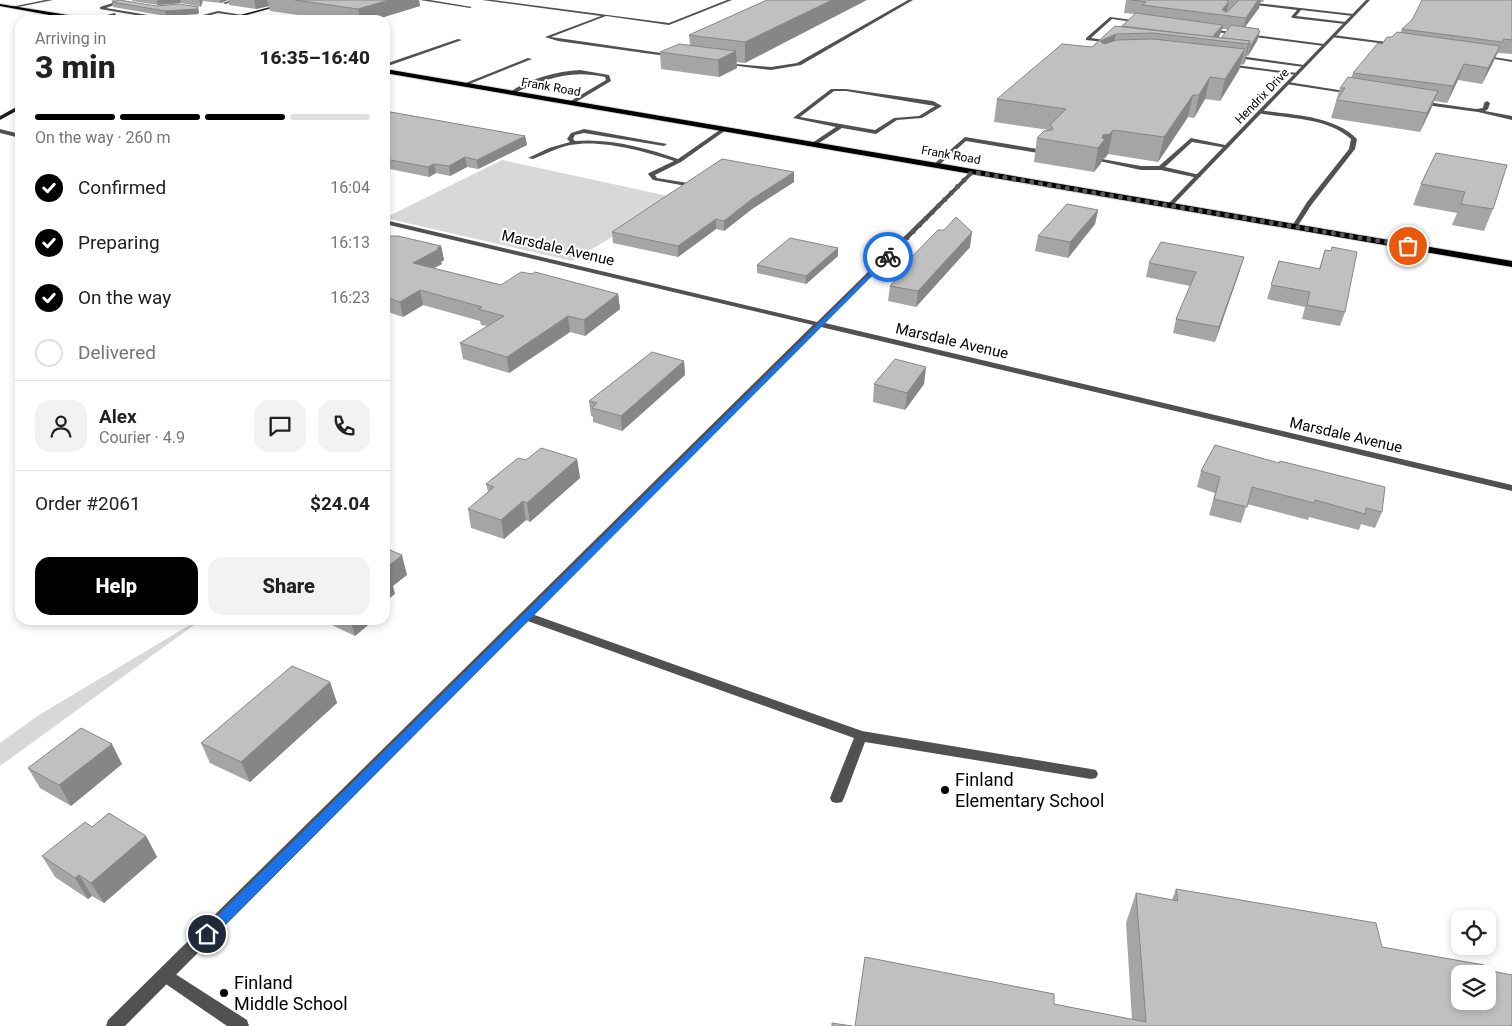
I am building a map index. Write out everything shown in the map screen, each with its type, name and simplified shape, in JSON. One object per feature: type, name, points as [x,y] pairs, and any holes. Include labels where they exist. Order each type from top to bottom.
[{"type":"main road","points":[[240,15],[300,0]]},
{"type":"main road","points":[[0,5],[57,15]]},
{"type":"main road","name":"Frank Road","points":[[390,72],[1512,264]]},
{"type":"main road","points":[[0,118],[15,110]]},
{"type":"street","points":[[13,8],[51,0]]},
{"type":"street","points":[[113,0],[129,3]]},
{"type":"street","points":[[225,3],[236,0]]},
{"type":"street","points":[[422,0],[470,6]]},
{"type":"street","points":[[484,0],[669,24],[730,0]]},
{"type":"street","points":[[715,62],[764,70],[783,70],[798,64],[911,0]]},
{"type":"street","name":"Hendrix Drive","points":[[1170,205],[1368,0]]},
{"type":"street","points":[[120,2],[101,8],[140,15]]},
{"type":"street","points":[[1241,3],[1353,15]]},
{"type":"street","points":[[200,9],[240,15]]},
{"type":"street","points":[[1300,9],[1294,17],[1345,23]]},
{"type":"street","points":[[108,15],[120,12]]},
{"type":"street","points":[[210,15],[218,12]]},
{"type":"street","points":[[606,15],[546,36],[558,40],[676,57]]},
{"type":"street","points":[[1116,43],[1088,39],[1111,18],[1148,23]]},
{"type":"street","points":[[1204,29],[1324,45]]},
{"type":"street","points":[[1222,39],[1228,32]]},
{"type":"street","points":[[1333,36],[1402,45]]},
{"type":"street","points":[[390,64],[460,40]]},
{"type":"street","points":[[1480,55],[1512,61]]},
{"type":"street","points":[[1226,56],[1304,66]]},
{"type":"street","points":[[465,84],[530,59]]},
{"type":"street","points":[[1220,64],[1297,74]]},
{"type":"street","points":[[512,92],[547,77],[567,71],[596,73],[607,76],[609,81],[571,103]]},
{"type":"street","points":[[1288,83],[1362,94]]},
{"type":"street","points":[[814,144],[841,126],[876,132],[896,119],[920,117],[939,106],[933,103],[846,90],[833,90],[796,118],[841,126]]},
{"type":"street","points":[[1409,102],[1512,118]]},
{"type":"street","points":[[1476,111],[1485,109],[1487,103]]},
{"type":"street","points":[[1260,112],[1334,126],[1349,132],[1354,139],[1352,149],[1309,203],[1295,226]]},
{"type":"street","points":[[692,185],[655,179],[651,174],[680,161],[724,129]]},
{"type":"street","points":[[0,131],[15,135]]},
{"type":"street","points":[[573,142],[570,138],[573,134],[584,131],[664,144]]},
{"type":"street","points":[[936,165],[965,139],[1044,152]]},
{"type":"street","points":[[1161,168],[1191,140],[1227,146]]},
{"type":"street","points":[[531,158],[573,142],[595,142],[665,155],[680,161]]},
{"type":"street","points":[[1102,161],[1141,168],[1161,168],[1198,176]]},
{"type":"street","points":[[114,1026],[972,172]]},
{"type":"street","name":"Marsdale Avenue","points":[[390,223],[1512,488]]},
{"type":"street","points":[[526,616],[861,736],[1091,774]]},
{"type":"street","points":[[837,798],[861,736]]},
{"type":"street","points":[[166,975],[241,1026]]},
{"type":"shaded area","points":[[502,160],[677,198],[572,261],[390,219],[390,216]]},
{"type":"shaded area","points":[[190,625],[194,625],[0,766],[0,743],[39,715]]},
{"type":"building","points":[[119,0],[156,6],[179,4],[198,7],[197,9],[165,11],[112,2]]},
{"type":"building","points":[[295,0],[389,0],[358,9]]},
{"type":"building","points":[[767,0],[832,0],[745,42],[689,35]]},
{"type":"building","points":[[1131,0],[1226,0],[1229,1],[1222,10],[1227,12],[1237,0],[1258,0],[1246,18],[1142,5],[1146,2]]},
{"type":"building","points":[[1422,0],[1512,0],[1512,40],[1504,39],[1502,42],[1402,29],[1412,20]]},
{"type":"building","points":[[1136,13],[1223,25],[1212,37],[1122,26]]},
{"type":"building","points":[[1231,25],[1259,29],[1260,31],[1251,45],[1249,44],[1250,41],[1221,38]]},
{"type":"building","points":[[1115,26],[1250,41],[1248,44],[1153,33],[1116,34],[1100,41],[1104,44],[1117,40],[1153,39],[1245,49],[1225,79],[1210,77],[1199,95],[1193,95],[1164,137],[1113,130],[1110,134],[1103,135],[1102,138],[1105,139],[1098,148],[1037,138],[1044,131],[1052,130],[1053,128],[1050,125],[1066,109],[997,99],[1062,44],[1092,47]]},
{"type":"building","points":[[1397,32],[1500,46],[1488,68],[1464,64],[1453,86],[1353,73],[1378,43],[1382,44],[1387,37],[1392,37]]},
{"type":"building","points":[[679,44],[736,51],[718,60],[660,52]]},
{"type":"building","points":[[1348,77],[1438,91],[1427,113],[1337,100],[1345,88],[1340,88]]},
{"type":"building","points":[[390,112],[525,136],[477,160],[465,157],[449,166],[434,164],[428,167],[390,160]]},
{"type":"building","points":[[1436,153],[1507,165],[1493,209],[1461,204],[1465,192],[1421,184]]},
{"type":"building","points":[[722,159],[794,172],[752,199],[724,221],[716,219],[678,246],[612,232]]},
{"type":"building","points":[[1067,204],[1098,210],[1070,242],[1038,236]]},
{"type":"building","points":[[956,217],[972,232],[918,291],[890,286],[904,271],[899,270],[938,230],[944,230]]},
{"type":"building","points":[[390,236],[398,236],[441,246],[437,248],[439,249],[413,263],[501,285],[521,272],[532,274],[535,272],[618,294],[584,320],[568,316],[507,357],[460,343],[504,316],[478,309],[482,307],[420,290],[400,302],[390,299]]},
{"type":"building","points":[[790,238],[838,248],[806,276],[757,265]]},
{"type":"building","points":[[1161,242],[1244,257],[1219,327],[1176,319],[1196,272],[1149,263]]},
{"type":"building","points":[[1332,247],[1357,252],[1345,312],[1307,305],[1310,292],[1271,285],[1279,261],[1320,269],[1325,250],[1331,251]]},
{"type":"building","points":[[652,352],[684,361],[621,416],[592,408],[597,403],[589,401]]},
{"type":"building","points":[[895,359],[926,367],[907,393],[874,384]]},
{"type":"building","points":[[1215,445],[1279,463],[1280,461],[1385,487],[1382,512],[1366,508],[1365,514],[1315,500],[1314,503],[1252,487],[1247,507],[1214,499],[1220,477],[1201,471]]},
{"type":"building","points":[[541,448],[577,459],[527,503],[523,501],[501,520],[468,509],[494,487],[486,484],[518,458],[526,460]]},
{"type":"building","points":[[390,550],[402,555],[390,565]]},
{"type":"building","points":[[292,666],[330,682],[241,762],[201,743]]},
{"type":"building","points":[[81,728],[112,744],[59,785],[28,768]]},
{"type":"building","points":[[109,813],[146,836],[91,883],[79,875],[75,878],[42,856],[85,822],[92,827]]},
{"type":"building","points":[[1176,889],[1376,923],[1382,947],[1484,965],[1451,965],[1451,1010],[1496,1010],[1496,972],[1512,975],[1512,1026],[855,1026],[865,957],[1054,994],[1054,1004],[1146,1022],[1136,893],[1178,901]]},
{"type":"building","points":[[832,1023],[852,1026],[832,1026]]},
{"type":"way so far","points":[[888,257],[972,172],[1408,246]]},
{"type":"place","name":"Finland Elementary School","points":[[945,790]]},
{"type":"place","name":"Finland Middle School","points":[[224,993]]},
{"type":"route","points":[[207,934],[888,257]]}]
